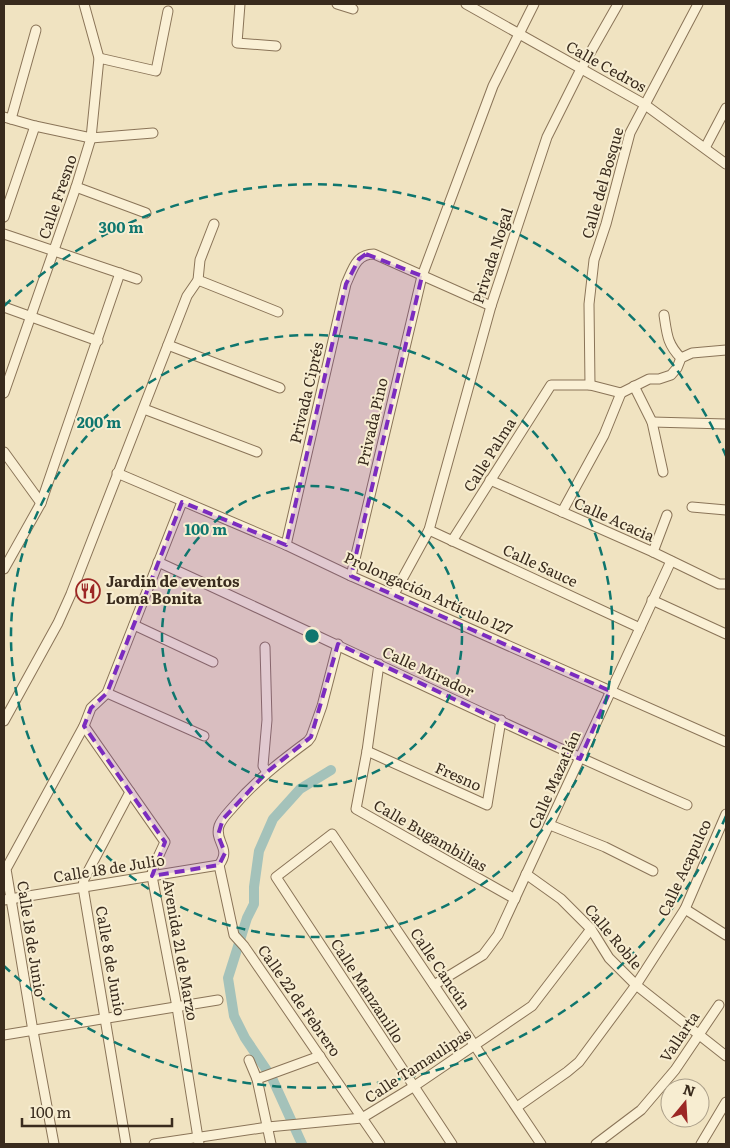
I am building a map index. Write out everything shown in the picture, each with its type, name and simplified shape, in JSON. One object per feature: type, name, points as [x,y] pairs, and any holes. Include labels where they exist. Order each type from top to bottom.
[{"type":"street","name":"Calle Fresno","points":[[4,393],[76,187],[91,138],[99,58],[84,4]]},
{"type":"street","points":[[337,4],[353,9]]},
{"type":"street","name":"Calle Cedros","points":[[466,4],[644,104],[726,164]]},
{"type":"street","name":"Privada Pino","points":[[351,576],[422,276],[493,86],[534,4]]},
{"type":"street","name":"Privada Nogal","points":[[394,594],[429,530],[491,306],[547,137],[581,69],[618,4]]},
{"type":"street","name":"Calle del Bosque","points":[[590,385],[589,304],[594,260],[606,224],[630,133],[698,4]]},
{"type":"street","points":[[237,5],[237,43],[276,46]]},
{"type":"street","points":[[99,58],[156,71],[168,12]]},
{"type":"street","points":[[36,30],[7,118],[91,138],[154,133]]},
{"type":"street","points":[[705,148],[726,108]]},
{"type":"street","points":[[4,217],[7,197],[35,126]]},
{"type":"street","points":[[76,187],[146,213]]},
{"type":"street","points":[[4,721],[58,623],[83,564],[187,296],[198,280],[200,260],[214,224]]},
{"type":"street","points":[[4,234],[137,279]]},
{"type":"street","name":"Privada Ciprés","points":[[286,545],[346,284],[359,259],[366,254],[374,254],[422,276]]},
{"type":"street","points":[[4,568],[41,503],[120,273]]},
{"type":"street","points":[[422,276],[491,306]]},
{"type":"street","points":[[198,280],[278,312]]},
{"type":"street","points":[[4,307],[98,341]]},
{"type":"street","points":[[664,315],[667,336],[672,350],[681,358]]},
{"type":"street","points":[[168,345],[280,388]]},
{"type":"street","points":[[562,512],[604,435],[621,393],[649,379],[659,379],[671,375],[677,368],[681,358],[692,353],[726,350]]},
{"type":"street","name":"Calle Palma","points":[[452,541],[551,385],[590,385]]},
{"type":"street","points":[[590,385],[621,393]]},
{"type":"street","points":[[634,386],[652,422],[663,472]]},
{"type":"street","points":[[144,409],[257,452]]},
{"type":"street","points":[[652,422],[726,424]]},
{"type":"street","points":[[4,452],[41,503]]},
{"type":"street","name":"Prolongación Artículo 127","points":[[117,473],[286,545],[351,576],[726,742]]},
{"type":"street","name":"Calle Acacia","points":[[490,480],[720,584],[726,584]]},
{"type":"street","points":[[182,502],[107,693],[204,736]]},
{"type":"street","points":[[692,508],[726,510]]},
{"type":"street","points":[[652,552],[667,514]]},
{"type":"street","name":"Calle Sauce","points":[[429,530],[640,628]]},
{"type":"street","name":"Calle Mazatlán","points":[[434,985],[483,955],[498,935],[671,561]]},
{"type":"street","name":"Calle Mirador","points":[[158,562],[501,720],[580,759],[687,805]]},
{"type":"street","points":[[652,600],[726,634]]},
{"type":"street","points":[[134,625],[213,662]]},
{"type":"street","points":[[265,647],[267,720],[263,766],[267,772],[308,742],[311,737],[322,706],[338,644]]},
{"type":"street","name":"Calle Bugambilias","points":[[379,664],[367,751],[356,809],[515,899]]},
{"type":"street","name":"Calle 18 de Junio","points":[[54,1144],[7,899],[6,869],[84,726],[91,708],[107,693]]},
{"type":"street","name":"Fresno","points":[[367,751],[487,805],[501,720]]},
{"type":"street","name":"Avenida 21 de Marzo","points":[[84,726],[164,842],[153,868],[152,876],[177,1007],[198,1140]]},
{"type":"street","name":"Calle 22 de Febrero","points":[[267,772],[243,795],[219,826],[218,835],[225,854],[219,865],[234,935],[244,946],[380,1144]]},
{"type":"street","points":[[83,887],[84,879],[130,792]]},
{"type":"street","name":"Calle Acapulco","points":[[517,1107],[579,1062],[636,984],[685,909],[726,814]]},
{"type":"street","points":[[550,825],[605,847],[653,870]]},
{"type":"street","name":"Calle Manzanillo","points":[[332,834],[276,877],[452,1144]]},
{"type":"street","name":"Calle Cancún","points":[[332,834],[541,1144]]},
{"type":"street","name":"Calle 18 de Julio","points":[[7,899],[219,865]]},
{"type":"street","name":"Calle Roble","points":[[526,874],[560,899],[591,929],[609,958],[636,984],[726,1056]]},
{"type":"street","name":"Calle 8 de Junio","points":[[83,887],[126,1144]]},
{"type":"street","points":[[685,909],[726,935]]},
{"type":"street","name":"Calle Tamaulipas","points":[[154,1144],[198,1140],[268,1127],[362,1118],[476,1046],[532,1006],[591,929]]},
{"type":"street","points":[[4,1035],[218,1000]]},
{"type":"street","name":"Vallarta","points":[[596,1144],[641,1110],[675,1070],[719,1005]]},
{"type":"street","points":[[257,1079],[320,1056]]},
{"type":"street","points":[[249,1060],[257,1079],[271,1144]]},
{"type":"street","points":[[701,1144],[726,1102]]},
{"type":"highlighted area","points":[[366,254],[422,276],[351,576],[610,691],[580,759],[338,644],[311,737],[267,772],[223,819],[218,835],[225,853],[219,865],[152,876],[165,842],[84,726],[91,708],[107,693],[182,502],[286,545],[346,284],[359,259]]},
{"type":"waterway","points":[[302,1144],[272,1078],[245,1038],[234,1016],[228,978],[247,918],[254,904],[254,887],[259,851],[273,819],[300,789],[331,770]]},
{"type":"place","name":"Jardin de eventos Loma Bonita","points":[[88,591]]}]
